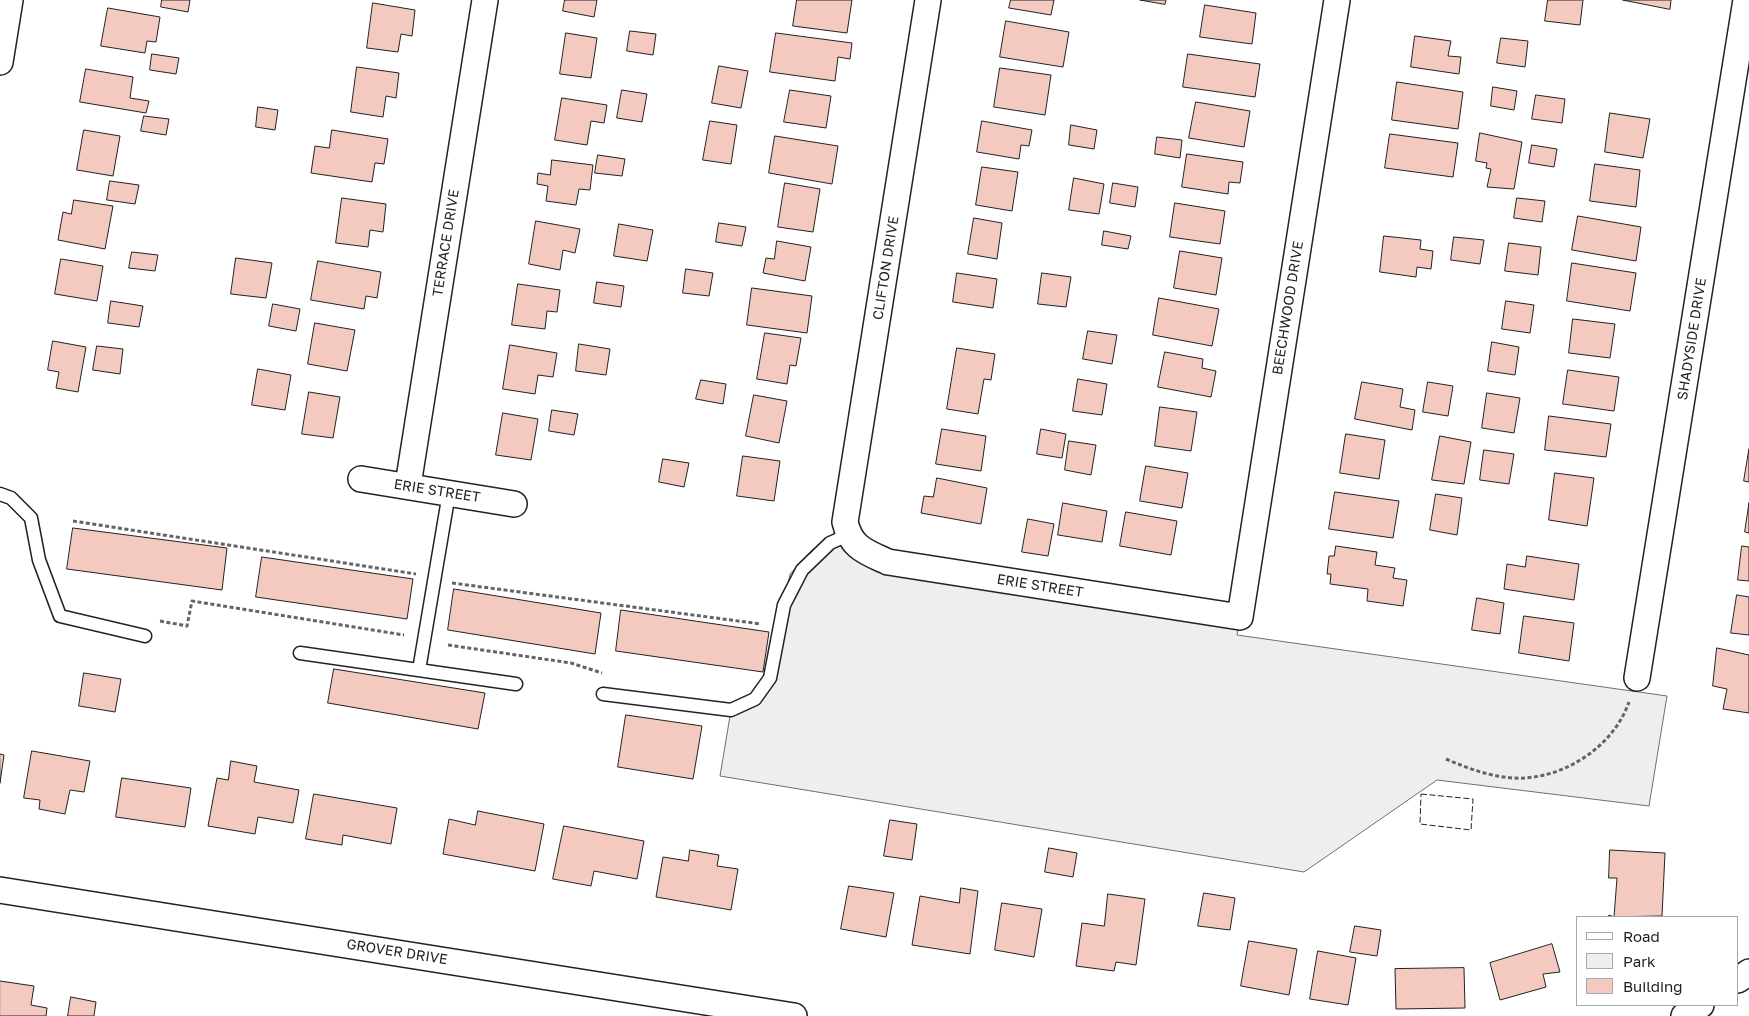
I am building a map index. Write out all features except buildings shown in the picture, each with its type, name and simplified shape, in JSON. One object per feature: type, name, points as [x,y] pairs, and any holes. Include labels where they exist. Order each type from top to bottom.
[{"type":"street","points":[[0,62],[10,0]]},
{"type":"street","name":"TERRACE DRIVE","points":[[408,485],[485,0]]},
{"type":"street","name":"CLIFTON DRIVE","points":[[848,536],[845,522],[928,0]]},
{"type":"street","name":"BEECHWOOD DRIVE","points":[[1240,617],[1337,0]]},
{"type":"street","name":"SHADYSIDE DRIVE","points":[[1637,678],[1746,0]]},
{"type":"street","name":"ERIE STREET","points":[[361,479],[408,485],[514,504]]},
{"type":"street","name":"ERIE STREET","points":[[848,536],[862,550],[888,562],[1240,617]]},
{"type":"street","name":"GROVER DRIVE","points":[[0,890],[794,1016]]},
{"type":"street","points":[[1684,1016],[1699,1006]]},
{"type":"lane","points":[[419,670],[449,493]]},
{"type":"lane","points":[[0,494],[11,498],[31,518],[39,560],[60,616],[141,634]]},
{"type":"lane","points":[[603,694],[731,710],[754,699],[770,678],[784,605],[802,570],[830,543],[848,536]]},
{"type":"lane","points":[[300,653],[516,684]]},
{"type":"path","points":[[73,521],[424,575]]},
{"type":"path","points":[[449,583],[780,627]]},
{"type":"path","points":[[141,634],[138,617],[187,626],[192,601],[404,635]]},
{"type":"path","points":[[448,645],[571,663],[604,673]]},
{"type":"path","points":[[1446,759],[1480,773],[1512,778],[1536,777],[1568,768],[1602,745],[1623,719],[1637,678]]},
{"type":"green space","points":[[848,535],[862,550],[1240,617],[1237,635],[1667,696],[1649,806],[1437,780],[1304,872],[720,776],[731,710],[754,699],[770,678],[790,574],[812,550]]},
{"type":"fence","points":[[1421,794],[1473,799],[1471,830],[1420,824],[1421,794]]}]
